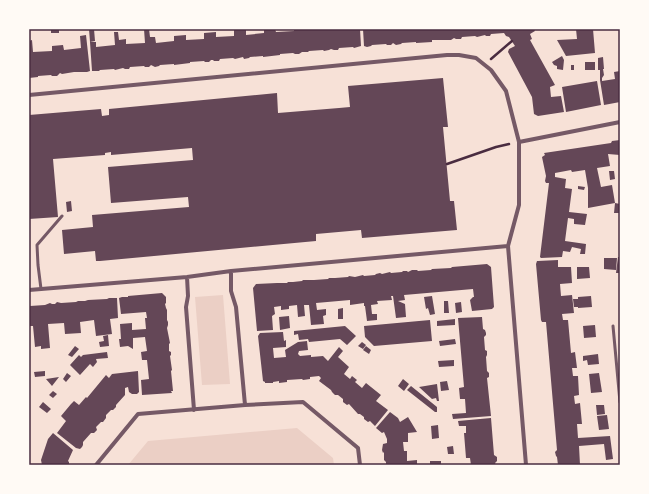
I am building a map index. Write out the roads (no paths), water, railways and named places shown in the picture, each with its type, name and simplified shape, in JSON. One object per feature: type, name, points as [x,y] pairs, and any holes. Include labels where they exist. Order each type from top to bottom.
[{"type":"street","points":[[29,94],[459,54],[476,58],[491,70],[506,91],[519,142],[519,205],[508,246],[526,465]]},
{"type":"street","points":[[519,142],[620,122]]},
{"type":"street","points":[[29,290],[187,277],[231,271],[508,246]]},
{"type":"street","points":[[231,271],[231,291],[236,307],[245,405]]},
{"type":"street","points":[[187,277],[188,296],[186,307],[194,410]]},
{"type":"street","points":[[96,465],[138,414],[245,405],[303,402],[358,448],[360,465]]},
{"type":"lane","points":[[41,289],[36,245],[62,216]]},
{"type":"lane","points":[[612,326],[620,402]]}]
